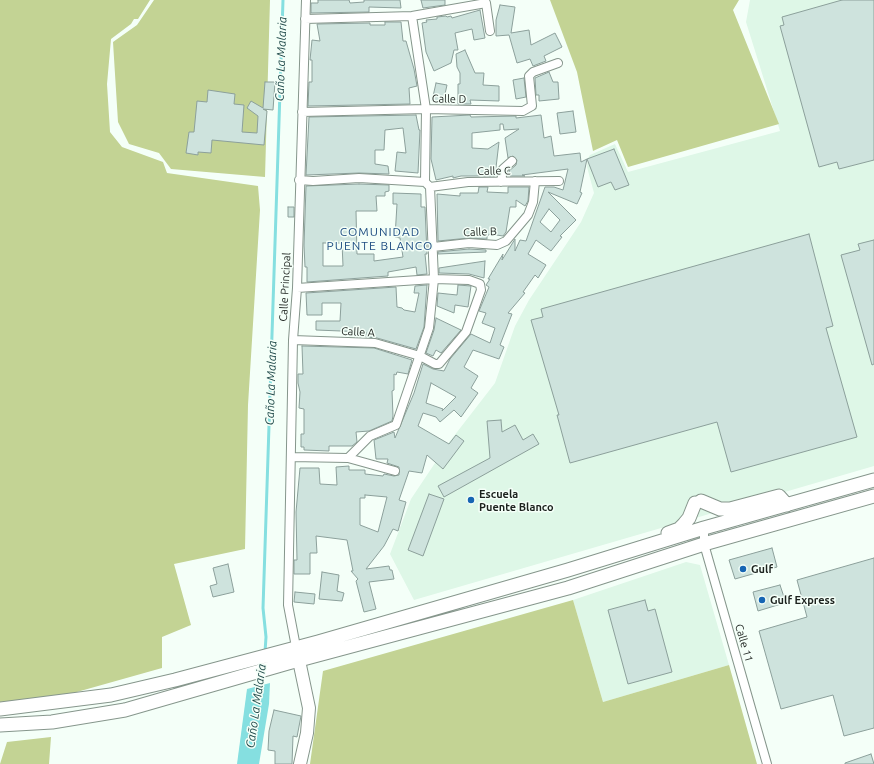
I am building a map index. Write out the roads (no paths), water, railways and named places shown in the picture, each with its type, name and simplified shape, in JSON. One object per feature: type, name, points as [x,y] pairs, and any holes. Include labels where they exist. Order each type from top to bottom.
[{"type":"main road","points":[[0,709],[111,695],[227,666],[568,570],[704,528],[874,480]]},
{"type":"main road","points":[[657,542],[663,535],[679,529],[689,518],[698,502],[720,509],[730,509],[779,496],[787,505]]},
{"type":"main road","points":[[0,725],[52,722],[125,710],[294,662],[568,588],[704,544],[874,496]]},
{"type":"street","name":"Calle Principal","points":[[296,647],[288,605],[293,340],[297,288],[299,180],[306,0]]},
{"type":"street","points":[[305,19],[412,16],[486,3],[490,31]]},
{"type":"street","points":[[348,458],[370,436],[396,425],[430,328],[434,279],[428,184],[426,109],[412,16]]},
{"type":"street","name":"Calle D","points":[[302,112],[426,109],[523,111],[532,106],[529,76],[533,72],[558,63]]},
{"type":"street","points":[[501,182],[503,169],[512,161]]},
{"type":"street","name":"Calle C","points":[[299,180],[313,181],[359,178],[428,184],[559,181]]},
{"type":"street","name":"Calle B","points":[[433,247],[468,243],[497,245],[506,241],[528,215],[533,202],[536,181]]},
{"type":"street","points":[[297,288],[434,279]]},
{"type":"street","name":"Calle A","points":[[293,340],[375,343],[420,356],[435,364],[439,364],[466,332],[482,290],[480,284],[469,280],[434,279]]},
{"type":"street","points":[[291,457],[348,458],[395,471]]},
{"type":"street","name":"Calle 11","points":[[704,528],[704,544],[767,764]]},
{"type":"street","points":[[296,647],[294,662],[309,708],[307,732],[300,764]]},
{"type":"water","points":[[270,683],[269,704],[259,764],[237,764],[247,689]]},
{"type":"waterway","name":"Caño La Malaria","points":[[265,652],[266,637],[263,608],[283,0]]},
{"type":"waterway","name":"Caño La Malaria","points":[[260,689],[262,675]]},
{"type":"place","name":"Escuela Puente Blanco","points":[[471,500]]},
{"type":"place","name":"Gulf","points":[[743,569]]},
{"type":"place","name":"Gulf Express","points":[[762,600]]},
{"type":"district","name":"COMUNIDAD PUENTE BLANCO","points":[[380,239]]}]
